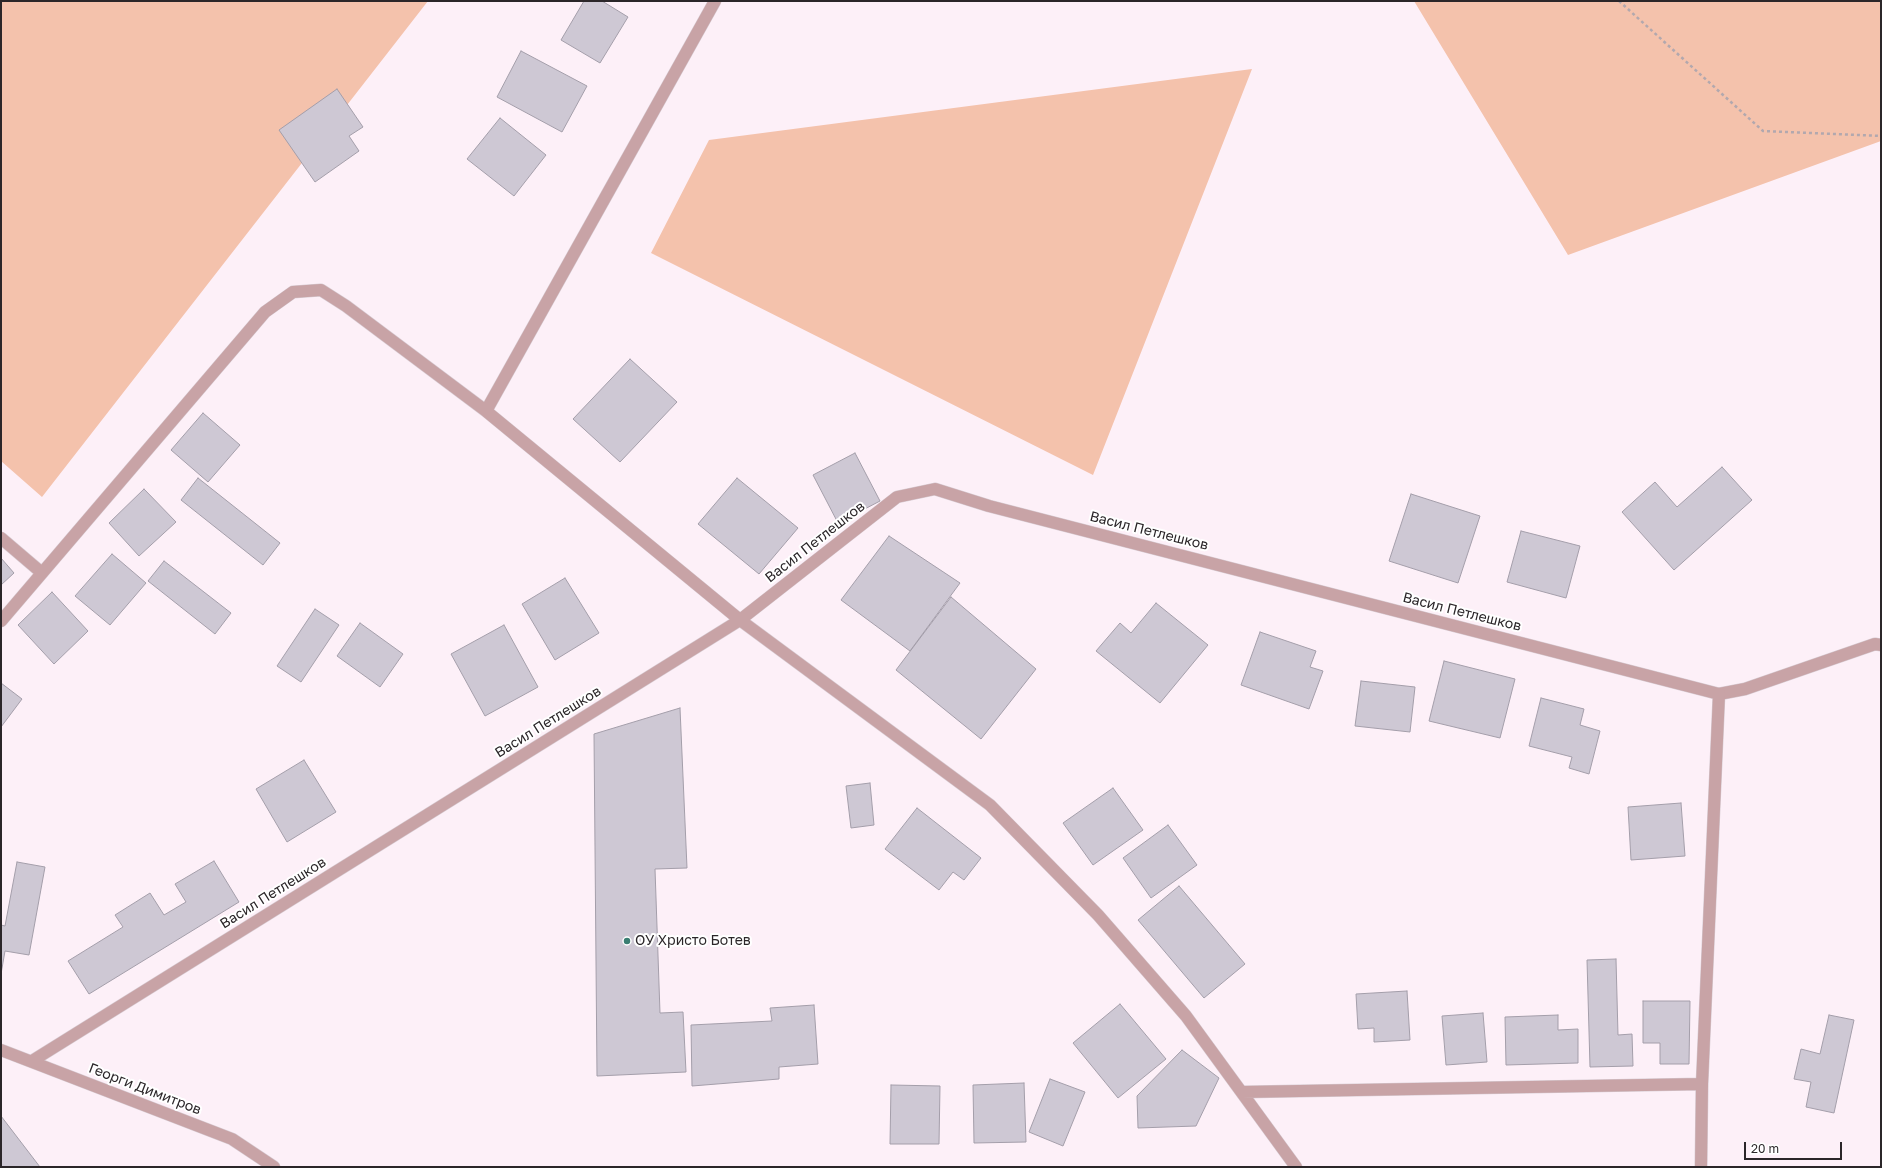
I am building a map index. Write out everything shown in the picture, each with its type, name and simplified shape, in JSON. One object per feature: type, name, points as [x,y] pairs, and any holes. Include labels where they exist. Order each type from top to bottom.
[{"type":"street","points":[[486,411],[715,1]]},
{"type":"street","points":[[1,621],[265,312],[293,292],[321,290],[346,306],[486,411],[740,620],[990,805],[1098,915],[1186,1016],[1296,1167]]},
{"type":"street","name":"Васил Петлешков","points":[[32,1061],[740,620],[897,497],[935,489],[989,506],[1719,694]]},
{"type":"street","points":[[1,538],[42,573]]},
{"type":"street","points":[[1701,1167],[1702,1084],[1719,694],[1745,689],[1875,644],[1881,645]]},
{"type":"street","name":"Георги Димитров","points":[[1,1050],[232,1139],[274,1167]]},
{"type":"street","points":[[1242,1092],[1702,1084]]},
{"type":"path","points":[[1619,1],[1763,131],[1881,136]]},
{"type":"shaded area","points":[[1,1],[428,1],[42,497],[1,461]]},
{"type":"shaded area","points":[[1414,1],[1881,1],[1881,141],[1568,255]]},
{"type":"shaded area","points":[[1252,69],[1093,475],[651,253],[709,140]]},
{"type":"building","points":[[584,1],[602,1],[628,17],[600,63],[561,40]]},
{"type":"building","points":[[521,51],[587,86],[562,132],[497,97]]},
{"type":"building","points":[[337,89],[363,127],[349,136],[359,151],[315,182],[279,130]]},
{"type":"building","points":[[500,118],[546,155],[514,196],[467,159]]},
{"type":"building","points":[[630,359],[677,402],[620,462],[573,419]]},
{"type":"building","points":[[203,413],[240,445],[208,482],[171,450]]},
{"type":"building","points":[[855,453],[880,501],[838,523],[813,475]]},
{"type":"building","points":[[1722,467],[1752,500],[1674,570],[1622,512],[1655,482],[1677,507]]},
{"type":"building","points":[[198,478],[280,543],[263,565],[181,500]]},
{"type":"building","points":[[737,478],[798,528],[759,574],[698,524]]},
{"type":"building","points":[[144,489],[176,522],[139,556],[109,523]]},
{"type":"building","points":[[1411,494],[1480,516],[1458,583],[1389,561]]},
{"type":"building","points":[[1521,531],[1580,546],[1566,598],[1507,582]]},
{"type":"building","points":[[889,536],[960,583],[910,651],[841,600]]},
{"type":"building","points":[[112,554],[146,583],[110,625],[75,596]]},
{"type":"building","points":[[1,558],[14,573],[1,585]]},
{"type":"building","points":[[164,561],[231,613],[215,634],[148,581]]},
{"type":"building","points":[[565,578],[599,633],[555,660],[522,604]]},
{"type":"building","points":[[52,592],[88,631],[54,664],[18,625]]},
{"type":"building","points":[[951,597],[1036,669],[981,739],[896,670]]},
{"type":"building","points":[[1156,603],[1208,645],[1160,703],[1096,651],[1120,623],[1131,633]]},
{"type":"building","points":[[315,609],[339,625],[301,682],[277,666]]},
{"type":"building","points":[[360,623],[403,654],[380,687],[337,656]]},
{"type":"building","points":[[504,625],[538,687],[485,716],[451,654]]},
{"type":"building","points":[[1260,632],[1316,651],[1310,667],[1323,671],[1309,709],[1241,685]]},
{"type":"building","points":[[1444,661],[1515,679],[1500,738],[1429,721]]},
{"type":"building","points":[[1361,681],[1415,687],[1410,732],[1355,726]]},
{"type":"building","points":[[1,683],[22,699],[1,727]]},
{"type":"building","points":[[1541,698],[1584,709],[1580,725],[1600,731],[1589,774],[1569,768],[1572,757],[1529,746]]},
{"type":"building","name":"ОУ Христо Ботев","points":[[680,708],[687,868],[655,869],[660,1013],[683,1012],[686,1072],[597,1076],[594,734]]},
{"type":"building","points":[[304,760],[336,812],[287,842],[256,789]]},
{"type":"building","points":[[870,783],[874,825],[851,828],[846,786]]},
{"type":"building","points":[[1113,788],[1143,830],[1093,865],[1063,823]]},
{"type":"building","points":[[1681,803],[1685,856],[1631,860],[1628,807]]},
{"type":"building","points":[[917,808],[981,858],[964,880],[953,872],[939,890],[885,849]]},
{"type":"building","points":[[1168,825],[1197,865],[1151,898],[1123,858]]},
{"type":"building","points":[[214,861],[239,902],[89,994],[68,961],[123,927],[115,915],[150,893],[164,915],[186,902],[175,884]]},
{"type":"building","points":[[17,862],[45,867],[29,955],[5,951],[1,974],[1,925],[5,926]]},
{"type":"building","points":[[1179,886],[1245,964],[1204,998],[1138,920]]},
{"type":"building","points":[[1616,959],[1618,1035],[1632,1034],[1633,1066],[1590,1067],[1587,960]]},
{"type":"building","points":[[1407,991],[1410,1040],[1374,1042],[1374,1028],[1358,1029],[1356,994]]},
{"type":"building","points":[[1643,1001],[1690,1001],[1689,1064],[1660,1064],[1660,1043],[1643,1043]]},
{"type":"building","points":[[1120,1004],[1166,1059],[1118,1098],[1073,1043]]},
{"type":"building","points":[[814,1005],[818,1064],[779,1067],[779,1079],[692,1086],[691,1025],[772,1021],[770,1008]]},
{"type":"building","points":[[1483,1013],[1487,1062],[1446,1065],[1442,1016]]},
{"type":"building","points":[[1558,1015],[1558,1030],[1578,1029],[1578,1063],[1506,1065],[1505,1017]]},
{"type":"building","points":[[1829,1015],[1854,1020],[1834,1113],[1806,1107],[1811,1082],[1794,1079],[1801,1049],[1820,1054]]},
{"type":"building","points":[[1182,1050],[1219,1078],[1196,1126],[1138,1128],[1137,1096]]},
{"type":"building","points":[[1050,1079],[1085,1092],[1063,1146],[1029,1132]]},
{"type":"building","points":[[1024,1083],[1026,1142],[974,1143],[973,1085]]},
{"type":"building","points":[[891,1085],[940,1086],[939,1144],[890,1144]]},
{"type":"building","points":[[1,1116],[40,1167],[1,1167]]},
{"type":"place","name":"ОУ Христо Ботев","points":[[627,941]]}]
